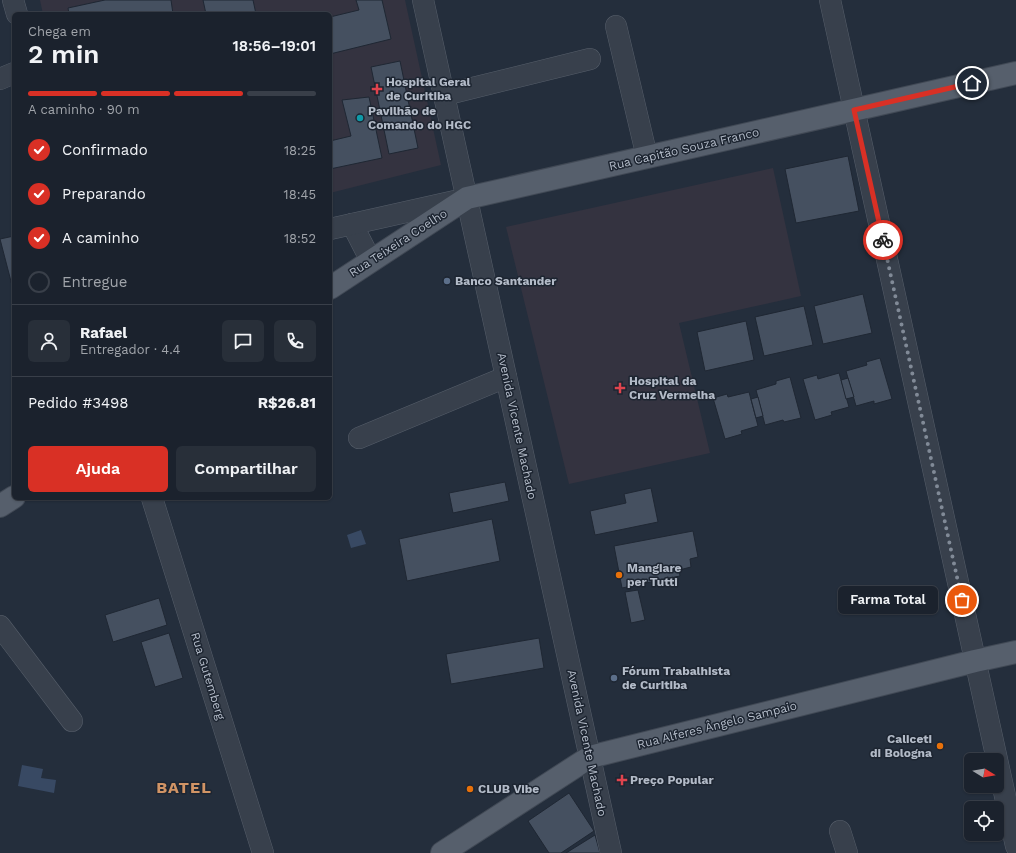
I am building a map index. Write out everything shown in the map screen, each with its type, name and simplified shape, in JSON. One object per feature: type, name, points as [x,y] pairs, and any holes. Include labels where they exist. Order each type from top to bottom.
[{"type":"main road","name":"Rua Capitão Souza Franco","points":[[467,198],[1016,72]]},
{"type":"main road","name":"Rua Teixeira Coelho","points":[[332,287],[467,198]]},
{"type":"main road","points":[[0,506],[12,498]]},
{"type":"main road","name":"Rua Alferes Ângelo Sampaio","points":[[442,853],[590,757],[1016,652]]},
{"type":"street","points":[[13,0],[16,12]]},
{"type":"street","name":"Avenida Vicente Machado","points":[[423,0],[611,853]]},
{"type":"street","points":[[830,0],[1016,846]]},
{"type":"street","points":[[616,26],[647,157]]},
{"type":"street","points":[[444,95],[590,59]]},
{"type":"street","points":[[0,79],[12,74]]},
{"type":"street","name":"Rua Capitão Souza Franco","points":[[332,229],[467,198]]},
{"type":"street","points":[[352,224],[371,261]]},
{"type":"street","points":[[359,438],[506,376]]},
{"type":"street","name":"Rua Gutemberg","points":[[153,500],[263,853]]},
{"type":"street","points":[[0,626],[72,721]]},
{"type":"street","points":[[840,831],[846,853]]},
{"type":"shaded area","name":"Hospital Geral de Curitiba","points":[[40,0],[405,0],[441,165],[332,192],[332,12],[43,12]]},
{"type":"shaded area","name":"Hospital da Cruz Vermelha","points":[[773,168],[801,296],[679,323],[710,453],[569,484],[506,227]]},
{"type":"water","points":[[361,530],[366,544],[351,548],[347,535]]},
{"type":"water","points":[[22,765],[43,769],[41,778],[56,780],[54,793],[18,786]]},
{"type":"building","points":[[105,0],[171,0],[173,12],[69,12],[68,8]]},
{"type":"building","points":[[203,0],[253,0],[256,12],[206,12]]},
{"type":"building","points":[[356,0],[382,0],[391,39],[332,54],[332,17],[359,10]]},
{"type":"building","points":[[400,61],[418,148],[389,154],[371,67]]},
{"type":"building","name":"Pavilhão de Comando do HGC","points":[[369,97],[382,158],[332,169],[332,141],[351,136],[342,100]]},
{"type":"building","points":[[848,156],[859,211],[796,223],[785,169]]},
{"type":"building","points":[[12,236],[12,285],[0,239]]},
{"type":"building","points":[[863,294],[872,333],[823,344],[814,306]]},
{"type":"building","points":[[804,306],[813,345],[764,356],[755,317]]},
{"type":"building","points":[[746,321],[754,360],[705,371],[697,332]]},
{"type":"building","points":[[880,358],[892,399],[874,404],[874,401],[856,406],[846,371],[867,365],[866,362]]},
{"type":"building","points":[[839,373],[849,407],[831,412],[832,415],[815,420],[803,379],[817,375],[818,379]]},
{"type":"building","points":[[790,377],[801,418],[784,422],[783,420],[765,425],[756,390],[776,384],[776,381]]},
{"type":"building","points":[[848,378],[854,397],[846,399],[841,380]]},
{"type":"building","points":[[749,392],[758,426],[741,431],[742,434],[725,439],[713,398],[727,394],[728,397]]},
{"type":"building","points":[[758,397],[763,416],[756,418],[751,399]]},
{"type":"building","points":[[505,482],[509,501],[453,513],[449,493]]},
{"type":"building","points":[[651,488],[658,522],[595,535],[590,511],[626,503],[624,494]]},
{"type":"building","points":[[492,519],[500,561],[407,581],[399,539]]},
{"type":"building","points":[[693,531],[698,557],[690,559],[691,567],[679,570],[680,576],[622,588],[614,546]]},
{"type":"building","points":[[638,590],[645,620],[631,623],[625,592]]},
{"type":"building","points":[[159,598],[167,625],[113,642],[105,615]]},
{"type":"building","points":[[169,633],[183,678],[155,687],[141,642]]},
{"type":"building","points":[[539,638],[544,668],[451,684],[446,654]]},
{"type":"building","points":[[569,793],[594,831],[561,853],[549,853],[528,821]]},
{"type":"building","points":[[595,835],[600,853],[566,853]]},
{"type":"way so far","points":[[883,240],[962,600]]},
{"type":"place","name":"Hospital Geral de Curitiba","points":[[377,89]]},
{"type":"place","name":"Pavilhão de Comando do HGC","points":[[360,118]]},
{"type":"place","name":"Banco Santander","points":[[447,281]]},
{"type":"place","name":"Hospital da Cruz Vermelha","points":[[620,388]]},
{"type":"place","name":"Mangiare per Tutti","points":[[619,575]]},
{"type":"place","name":"Farma Total","points":[[962,600]]},
{"type":"place","name":"Fórum Trabalhista de Curitiba","points":[[614,678]]},
{"type":"place","name":"Caliceti di Bologna","points":[[940,746]]},
{"type":"place","name":"Preço Popular","points":[[622,780]]},
{"type":"place","name":"CLUB Vibe","points":[[470,789]]},
{"type":"district","name":"BATEL","points":[[184,787]]},
{"type":"route","points":[[883,240],[854,110],[972,83]]}]
